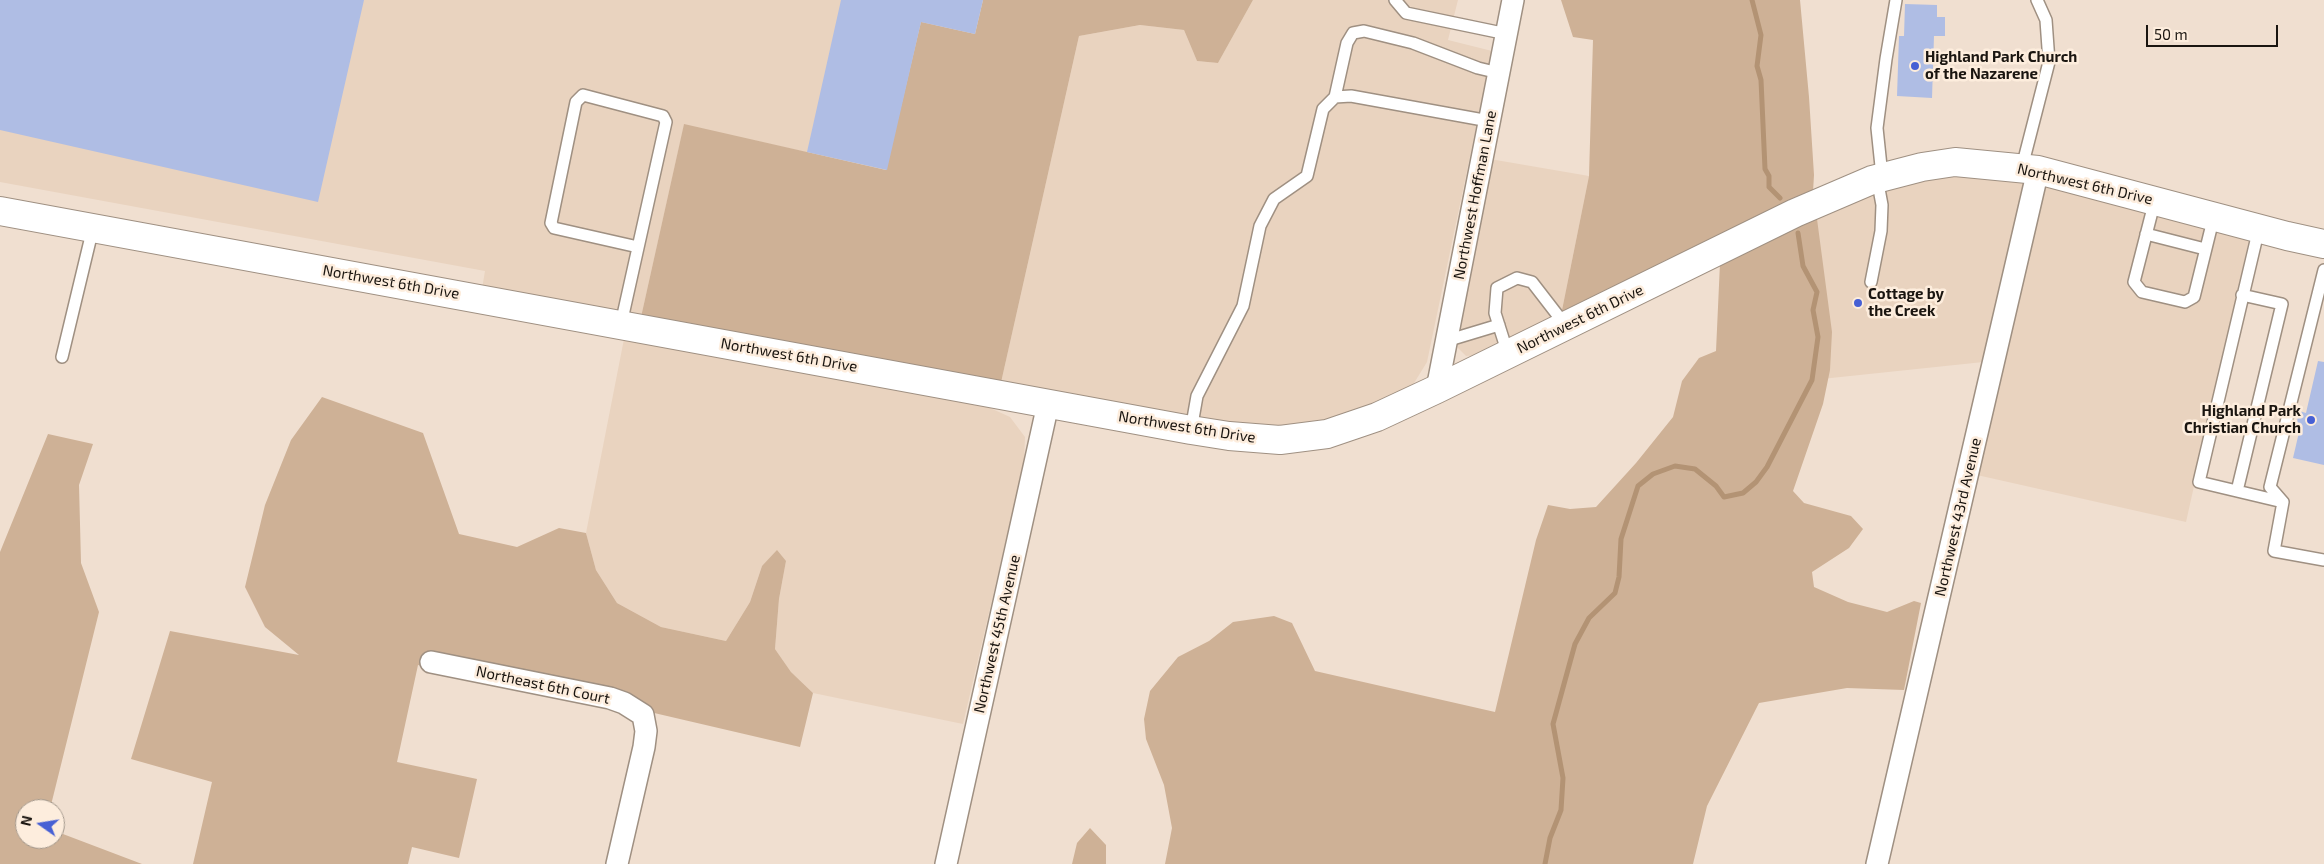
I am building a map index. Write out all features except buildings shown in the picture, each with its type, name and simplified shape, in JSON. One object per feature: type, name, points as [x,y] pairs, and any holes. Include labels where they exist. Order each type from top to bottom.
[{"type":"main road","name":"Northwest 6th Drive","points":[[0,211],[1192,430],[1229,436],[1280,440],[1307,438],[1351,427],[1437,389],[1795,213],[1880,177],[1922,167],[1955,162],[2030,168],[2324,244]]},
{"type":"street","name":"Northwest Hoffman Lane","points":[[1437,389],[1513,0]]},
{"type":"street","name":"Northwest 43rd Avenue","points":[[1878,864],[2030,168]]},
{"type":"street","name":"Northwest 45th Avenue","points":[[946,864],[1048,404]]},
{"type":"street","name":"Northeast 6th Court","points":[[431,662],[610,698],[624,703],[643,715],[646,731],[643,753],[617,864]]},
{"type":"lane","points":[[1395,0],[1406,13],[1506,34]]},
{"type":"lane","points":[[1871,282],[1881,231],[1882,205],[1878,128],[1887,51],[1896,0]]},
{"type":"lane","points":[[2030,168],[2049,62],[2046,20],[2038,0]]},
{"type":"lane","points":[[1192,430],[1198,396],[1243,306],[1260,226],[1274,199],[1307,176],[1323,110],[1335,97],[1347,43],[1353,34],[1364,31],[1413,43],[1478,68],[1499,73]]},
{"type":"lane","points":[[621,324],[666,122],[662,116],[583,95],[576,102],[551,223],[554,228],[638,247]]},
{"type":"lane","points":[[1335,97],[1351,96],[1489,121]]},
{"type":"lane","points":[[2155,200],[2134,282],[2142,292],[2185,302],[2194,297],[2214,216]]},
{"type":"lane","points":[[62,357],[93,228]]},
{"type":"lane","points":[[2259,228],[2199,482],[2283,502]]},
{"type":"lane","points":[[2146,234],[2206,249]]},
{"type":"lane","points":[[2283,502],[2270,487],[2324,270]]},
{"type":"lane","points":[[1508,354],[1495,313],[1498,288],[1517,278],[1532,282],[1566,326]]},
{"type":"lane","points":[[2237,491],[2282,304],[2242,295]]},
{"type":"lane","points":[[1446,341],[1499,325]]},
{"type":"lane","points":[[2283,502],[2274,551],[2323,558]]},
{"type":"shaded area","points":[[0,0],[983,0],[975,34],[936,25],[887,170],[684,125],[641,317],[482,289],[485,271],[0,182]]},
{"type":"shaded area","points":[[983,0],[1253,0],[1218,63],[1197,61],[1184,30],[1140,25],[1079,36],[1000,387],[641,317],[684,124],[886,170],[921,22],[975,34]]},
{"type":"shaded area","points":[[1253,0],[1458,0],[1448,40],[1492,51],[1427,362],[1411,388],[1328,423],[1278,432],[1000,387],[1079,36],[1140,25],[1184,30],[1197,61],[1218,63]]},
{"type":"shaded area","points":[[1561,0],[1800,0],[1814,175],[1813,192],[1664,261],[1560,320],[1589,176],[1593,40],[1573,37]]},
{"type":"shaded area","points":[[1490,159],[1589,176],[1560,320],[1482,355],[1466,356],[1458,348],[1458,317]]},
{"type":"shaded area","points":[[1938,164],[2252,226],[2186,522],[1968,473],[1993,361],[1812,380],[1798,233],[1824,200]]},
{"type":"shaded area","points":[[1817,219],[1832,332],[1830,370],[1823,404],[1793,491],[1804,503],[1851,516],[1863,529],[1849,548],[1812,572],[1814,587],[1848,602],[1887,612],[1914,601],[1921,603],[1904,690],[1847,688],[1759,703],[1707,806],[1693,864],[1165,864],[1172,828],[1164,785],[1146,739],[1144,719],[1150,691],[1178,657],[1209,641],[1233,622],[1274,616],[1292,623],[1315,671],[1495,712],[1536,540],[1548,505],[1570,509],[1596,507],[1636,463],[1673,417],[1682,381],[1699,358],[1716,351],[1720,263],[1777,234]]},
{"type":"shaded area","points":[[624,339],[988,407],[1010,417],[1025,437],[1024,463],[963,724],[813,693],[791,672],[775,649],[779,599],[786,561],[762,566],[750,602],[726,641],[661,627],[617,603],[596,570],[586,533]]},
{"type":"shaded area","points":[[322,397],[423,433],[459,534],[517,547],[559,528],[586,533],[596,570],[617,603],[661,627],[726,641],[750,602],[762,566],[777,550],[786,561],[779,599],[775,649],[791,672],[813,693],[800,747],[607,702],[418,665],[397,762],[477,779],[459,858],[412,847],[408,864],[193,864],[212,782],[131,759],[170,631],[299,655],[265,627],[245,587],[265,505],[291,440]]},
{"type":"shaded area","points":[[48,434],[93,444],[79,485],[81,563],[99,612],[52,799],[15,799],[15,849],[65,849],[65,835],[142,864],[0,864],[0,552]]},
{"type":"shaded area","points":[[1090,828],[1106,845],[1106,864],[1072,864],[1077,843]]},
{"type":"waterway","points":[[1752,0],[1761,35],[1757,66],[1761,80],[1765,169],[1769,176],[1769,187],[1780,198]]},
{"type":"waterway","points":[[1545,864],[1550,838],[1561,810],[1563,778],[1553,724],[1575,644],[1589,618],[1615,593],[1619,577],[1621,539],[1638,486],[1653,474],[1675,466],[1695,469],[1716,486],[1724,497],[1743,493],[1756,482],[1767,467],[1812,380],[1818,337],[1813,310],[1817,292],[1803,266],[1798,233]]},
{"type":"place","name":"Highland Park Church of the Nazarene","points":[[1915,66]]},
{"type":"place","name":"Cottage by the Creek","points":[[1858,303]]},
{"type":"place","name":"Highland Park Christian Church","points":[[2311,420]]}]
